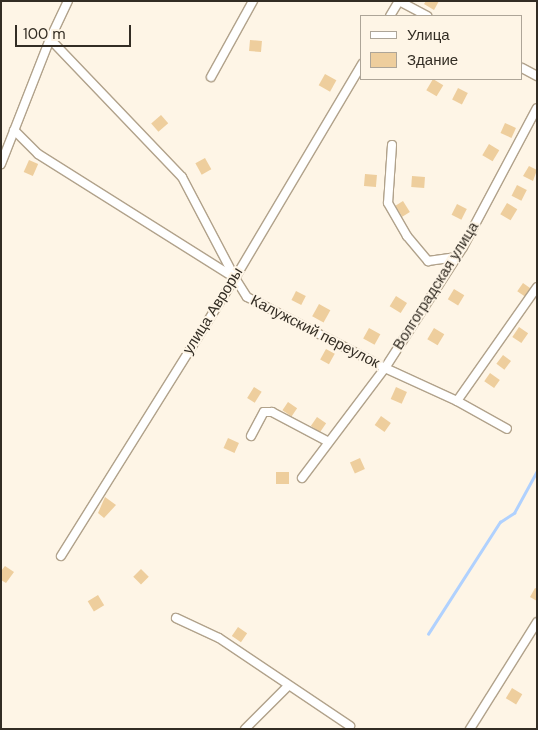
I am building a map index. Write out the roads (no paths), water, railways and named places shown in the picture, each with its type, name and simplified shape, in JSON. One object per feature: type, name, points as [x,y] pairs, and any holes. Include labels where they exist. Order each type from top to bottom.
[{"type":"street","points":[[1,164],[50,39],[68,1]]},
{"type":"street","points":[[211,77],[253,1]]},
{"type":"street","points":[[391,15],[399,1],[425,15]]},
{"type":"street","points":[[50,39],[182,177],[235,278]]},
{"type":"street","name":"улица Авроры","points":[[61,556],[235,278],[360,67]]},
{"type":"street","points":[[523,69],[537,76]]},
{"type":"street","name":"Волгоградская улица","points":[[302,478],[385,368],[457,257],[537,108]]},
{"type":"street","name":"Калужский переулок","points":[[14,130],[38,154],[235,278],[247,297],[385,368],[457,401],[507,429]]},
{"type":"street","points":[[392,146],[388,203],[407,236],[428,261],[457,257]]},
{"type":"street","points":[[457,401],[537,287]]},
{"type":"street","points":[[251,436],[264,412],[272,412],[329,442]]},
{"type":"street","points":[[176,618],[220,638],[288,686],[350,726]]},
{"type":"street","points":[[470,729],[537,622]]},
{"type":"street","points":[[245,729],[288,686]]},
{"type":"waterway","points":[[428,634],[500,522],[514,513],[537,471]]}]
